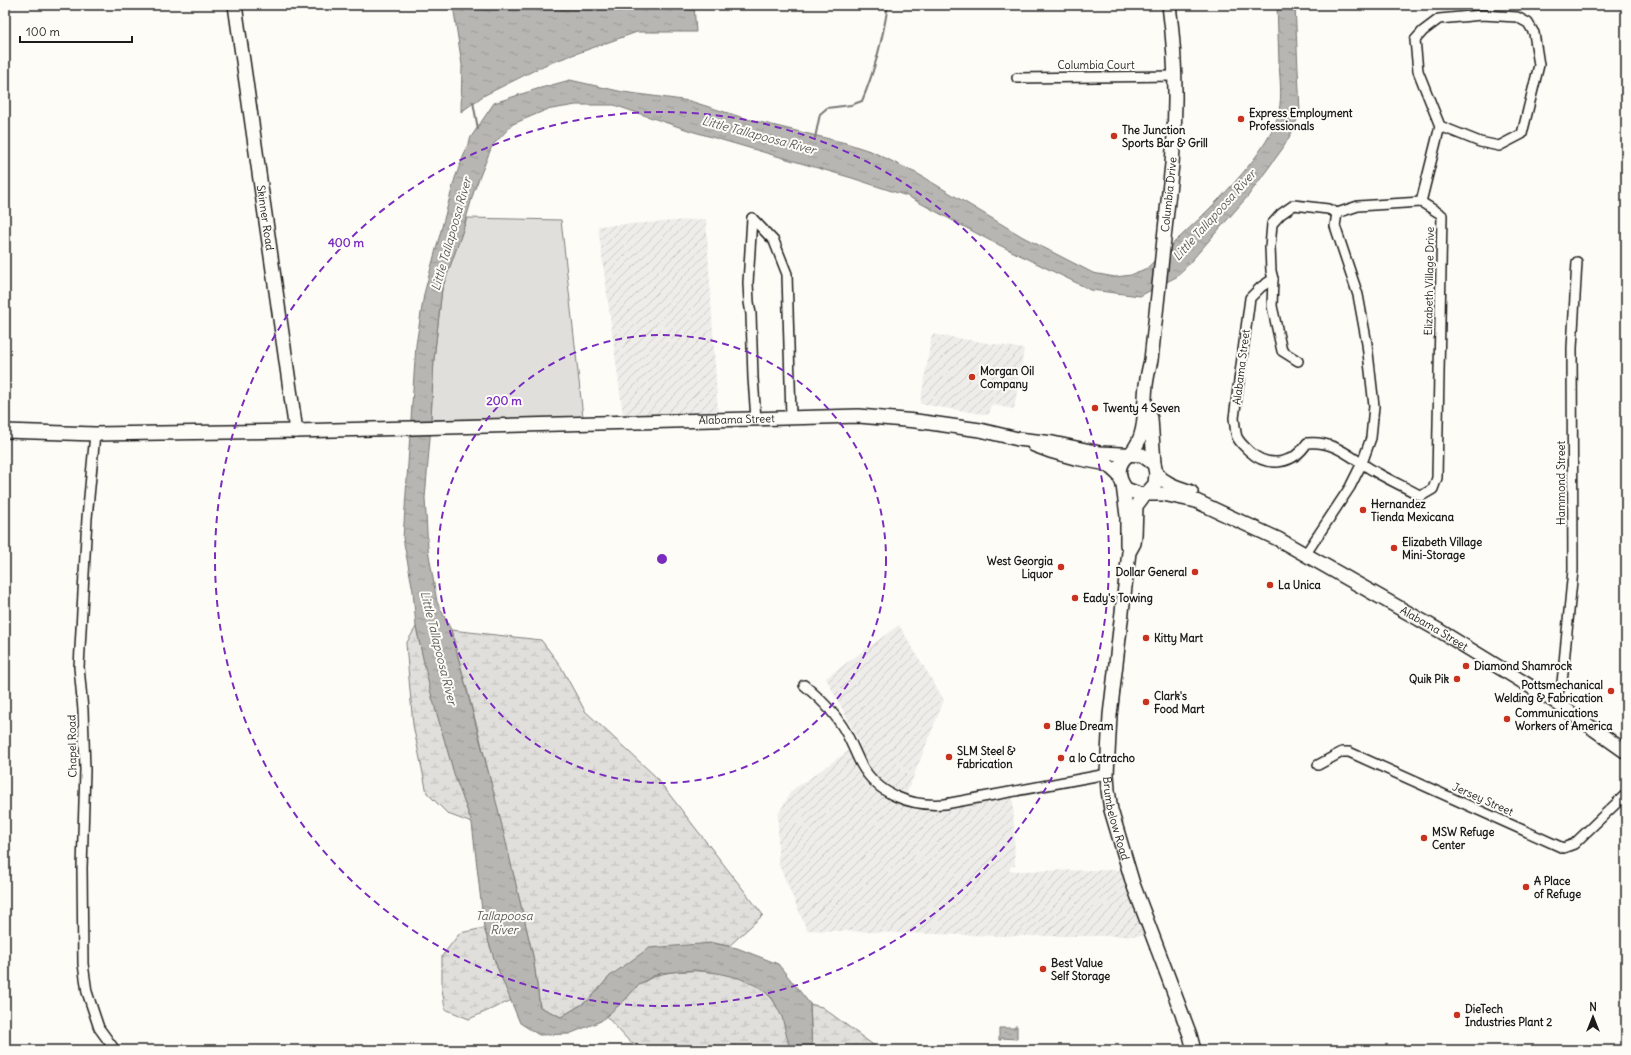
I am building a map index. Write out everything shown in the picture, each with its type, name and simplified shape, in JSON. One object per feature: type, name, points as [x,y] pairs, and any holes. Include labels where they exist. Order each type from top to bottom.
[{"type":"main road","name":"Skinner Road","points":[[235,5],[296,431]]},
{"type":"main road","name":"Columbia Drive","points":[[1130,454],[1137,446],[1143,434],[1146,384],[1151,360],[1175,135],[1176,76],[1169,5]]},
{"type":"main road","name":"Columbia Drive","points":[[1151,360],[1153,384],[1151,430],[1155,469]]},
{"type":"main road","name":"Alabama Street","points":[[5,431],[95,434],[296,431],[859,416],[916,421],[980,430],[1100,453],[1130,454]]},
{"type":"main road","name":"Alabama Street","points":[[1018,438],[1050,451],[1102,463],[1109,466],[1121,481]]},
{"type":"main road","points":[[1130,454],[1147,457],[1155,469],[1155,484],[1146,494],[1129,491],[1121,481],[1120,463],[1130,454]]},
{"type":"main road","name":"Alabama Street","points":[[1155,469],[1164,481],[1172,486],[1237,512],[1259,524],[1278,539],[1304,555],[1432,626],[1554,701],[1626,752]]},
{"type":"main road","name":"Brumbelow Road","points":[[1121,481],[1127,516],[1126,543],[1129,552]]},
{"type":"main road","name":"Alabama Street","points":[[1146,494],[1163,494],[1196,501],[1278,539]]},
{"type":"main road","name":"Brumbelow Road","points":[[1146,494],[1136,506],[1134,543],[1129,552],[1110,715],[1107,774],[1111,810],[1133,884],[1194,1050]]},
{"type":"street","points":[[1298,361],[1282,351],[1272,306],[1273,279],[1271,271],[1270,247],[1272,224],[1281,214],[1294,205],[1328,209],[1337,213],[1358,206],[1421,202],[1440,126],[1418,71],[1415,40],[1423,31],[1439,19],[1460,16],[1503,15],[1517,17],[1528,23],[1534,33],[1539,65],[1522,134],[1499,146],[1480,142],[1440,126]]},
{"type":"street","name":"Columbia Court","points":[[1017,78],[1176,76]]},
{"type":"street","name":"Elizabeth Village Drive","points":[[1362,463],[1421,496],[1433,489],[1437,478],[1442,215],[1421,202]]},
{"type":"street","points":[[1304,555],[1350,487],[1362,463],[1370,438],[1374,406],[1367,344],[1358,294],[1335,226],[1337,213]]},
{"type":"street","points":[[756,419],[748,283],[752,218],[774,242],[787,274],[791,418]]},
{"type":"street","name":"Hammond Street","points":[[1554,701],[1562,683],[1573,570],[1572,348],[1577,262]]},
{"type":"street","name":"Alabama Street","points":[[1273,279],[1261,287],[1250,298],[1234,418],[1237,437],[1251,454],[1261,460],[1274,463],[1285,462],[1295,456],[1307,443],[1319,442],[1338,448],[1362,463]]},
{"type":"street","name":"Chapel Road","points":[[95,434],[88,518],[79,667],[83,710],[85,770],[82,868],[83,964],[87,992],[99,1028],[115,1050]]},
{"type":"street","points":[[804,685],[818,698],[840,723],[868,776],[887,792],[911,802],[930,805],[945,804],[1107,774]]},
{"type":"street","name":"Jersey Street","points":[[1318,765],[1342,752],[1349,752],[1563,848],[1574,844],[1626,794]]},
{"type":"shaded area","points":[[706,219],[718,413],[623,415],[598,226]]},
{"type":"shaded area","name":"Morgan Oil Company","points":[[932,334],[1024,349],[1014,409],[991,405],[989,415],[920,404]]},
{"type":"shaded area","points":[[899,625],[944,700],[902,805],[916,810],[936,810],[1013,797],[1015,866],[1011,866],[1009,871],[1121,870],[1146,936],[999,936],[807,930],[778,863],[778,815],[791,791],[860,743],[826,678]]},
{"type":"green space","points":[[467,218],[561,220],[583,417],[431,420],[434,359],[442,289]]},
{"type":"green space","points":[[416,627],[455,775],[472,823],[448,814],[427,793],[413,725],[406,644]]},
{"type":"green space","points":[[451,630],[541,640],[560,665],[585,711],[655,776],[763,915],[729,946],[713,943],[610,976],[589,1000],[561,1017],[540,1007],[533,956],[480,738]]},
{"type":"green space","points":[[484,928],[497,967],[512,1000],[469,1019],[445,1009],[442,989],[442,956],[460,933]]},
{"type":"green space","points":[[683,971],[722,973],[736,976],[759,987],[769,996],[780,1011],[786,1027],[790,1050],[649,1050],[629,1041],[606,1016],[632,991],[648,980],[669,972]]},
{"type":"green space","points":[[810,1004],[822,1007],[880,1050],[812,1050]]},
{"type":"water","points":[[453,5],[694,5],[696,32],[637,32],[547,64],[483,96],[461,112],[462,65]]},
{"type":"water","name":"Tallapoosa River","points":[[1277,5],[1295,5],[1300,112],[1292,132],[1283,148],[1248,196],[1178,276],[1140,296],[1091,290],[989,240],[907,196],[852,178],[691,131],[614,105],[576,105],[546,110],[513,124],[492,146],[474,191],[462,233],[442,289],[434,359],[425,498],[428,549],[437,602],[451,630],[498,809],[533,956],[540,1007],[561,1017],[589,1000],[610,976],[649,948],[713,943],[737,948],[778,964],[810,1004],[812,1050],[790,1050],[782,1017],[772,998],[759,987],[739,978],[695,970],[661,973],[651,977],[637,986],[626,999],[601,1021],[569,1034],[539,1035],[520,1023],[497,967],[484,928],[472,823],[455,777],[430,690],[416,627],[413,591],[403,538],[416,345],[424,294],[455,178],[471,137],[494,103],[570,80],[623,92],[690,101],[747,119],[846,143],[873,152],[918,174],[1023,237],[1093,273],[1115,277],[1131,275],[1147,268],[1223,195],[1243,173],[1259,152],[1272,131],[1279,111],[1280,99]]},
{"type":"water","points":[[1015,1026],[1017,1026],[1017,1039],[1001,1038],[1001,1040],[999,1040],[999,1028],[1015,1028]]},
{"type":"waterway","name":"Little Tallapoosa River","points":[[815,138],[820,114],[827,108],[851,105],[862,101],[878,53],[888,5]]},
{"type":"waterway","points":[[473,102],[478,129]]},
{"type":"place","name":"Express Employment Professionals","points":[[1241,119]]},
{"type":"place","name":"The Junction Sports Bar & Grill","points":[[1114,136]]},
{"type":"place","name":"Morgan Oil Company","points":[[972,377]]},
{"type":"place","name":"Twenty 4 Seven","points":[[1095,408]]},
{"type":"place","name":"Hernandez Tienda Mexicana","points":[[1363,510]]},
{"type":"place","name":"Elizabeth Village Mini-Storage","points":[[1394,548]]},
{"type":"place","name":"West Georgia Liquor","points":[[1061,567]]},
{"type":"place","name":"Dollar General","points":[[1195,572]]},
{"type":"place","name":"La Unica","points":[[1270,585]]},
{"type":"place","name":"Eady's Towing","points":[[1075,598]]},
{"type":"place","name":"Kitty Mart","points":[[1146,638]]},
{"type":"place","name":"Diamond Shamrock","points":[[1466,666]]},
{"type":"place","name":"Quik Pik","points":[[1457,679]]},
{"type":"place","name":"Pottsmechanical Welding & Fabrication","points":[[1611,691]]},
{"type":"place","name":"Clark's Food Mart","points":[[1146,702]]},
{"type":"place","name":"Communications Workers of America","points":[[1507,719]]},
{"type":"place","name":"Blue Dream","points":[[1047,726]]},
{"type":"place","name":"SLM Steel & Fabrication","points":[[949,757]]},
{"type":"place","name":"a lo Catracho","points":[[1061,758]]},
{"type":"place","name":"MSW Refuge Center","points":[[1424,838]]},
{"type":"place","name":"A Place of Refuge","points":[[1526,887]]},
{"type":"place","name":"Best Value Self Storage","points":[[1043,969]]},
{"type":"place","name":"DieTech Industries Plant 2","points":[[1457,1015]]}]
